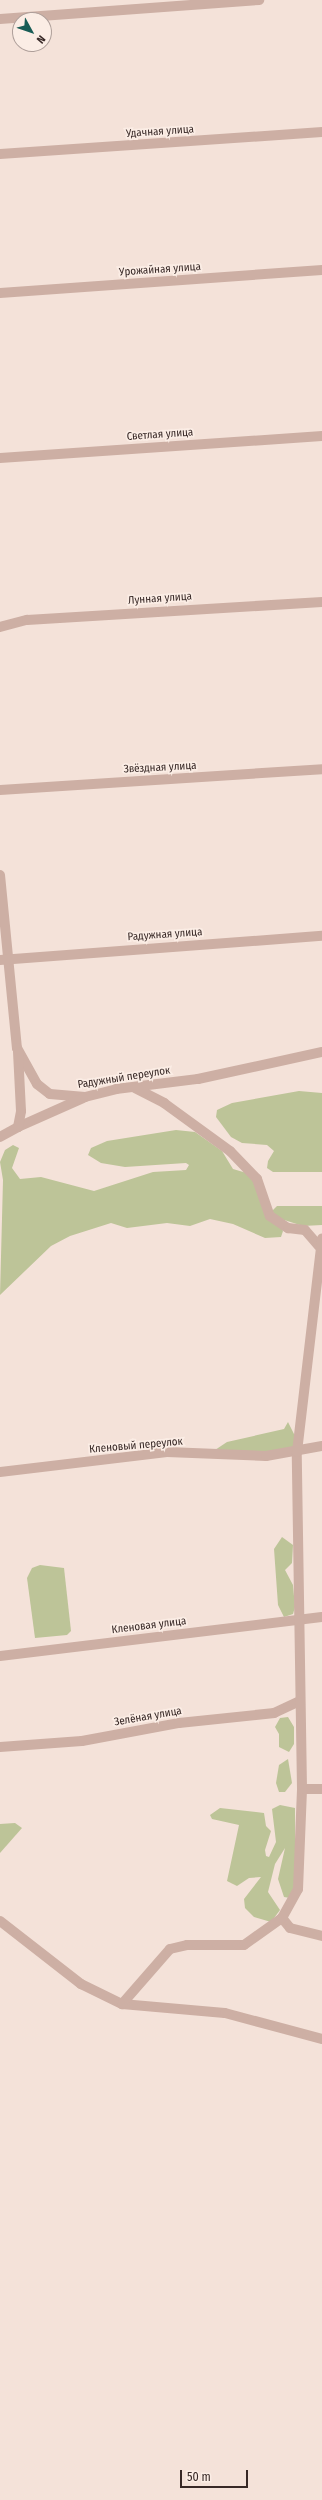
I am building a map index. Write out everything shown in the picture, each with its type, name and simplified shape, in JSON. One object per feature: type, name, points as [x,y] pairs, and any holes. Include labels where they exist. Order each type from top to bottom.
[{"type":"street","points":[[0,19],[259,0]]},
{"type":"street","name":"Удачная улица","points":[[0,154],[322,132]]},
{"type":"street","name":"Урожайная улица","points":[[0,293],[322,270]]},
{"type":"street","name":"Светлая улица","points":[[0,458],[322,436]]},
{"type":"street","name":"Лунная улица","points":[[0,627],[27,620],[322,602]]},
{"type":"street","name":"Звёздная улица","points":[[0,790],[322,769]]},
{"type":"street","name":"Радужный переулок","points":[[0,875],[4,960],[17,1048],[43,1089],[59,1097],[85,1097],[132,1087],[198,1079],[322,1052]]},
{"type":"street","name":"Радужная улица","points":[[4,960],[322,936]]},
{"type":"street","points":[[17,1048],[21,1111],[18,1127]]},
{"type":"street","points":[[122,2004],[170,1949],[187,1945],[244,1945],[282,1918],[299,1885],[302,1790],[298,1702],[301,1619],[297,1452],[321,1242],[306,1230],[288,1228],[270,1216],[257,1179],[230,1151],[164,1103],[132,1087]]},
{"type":"street","points":[[0,1137],[18,1127],[85,1097]]},
{"type":"street","name":"Кленовый переулок","points":[[0,1472],[167,1452],[224,1457],[297,1452],[322,1446]]},
{"type":"street","name":"Кленовая улица","points":[[0,1656],[322,1617]]},
{"type":"street","name":"Зелёная улица","points":[[0,1747],[82,1741],[179,1723],[274,1713],[298,1702]]},
{"type":"street","points":[[302,1790],[322,1789]]},
{"type":"street","points":[[282,1918],[290,1928],[322,1936]]},
{"type":"street","points":[[0,1921],[81,1984],[122,2004],[225,2013],[322,2039]]},
{"type":"green space","points":[[299,1091],[322,1093],[322,1172],[273,1172],[267,1168],[268,1161],[274,1151],[267,1145],[242,1143],[231,1137],[216,1117],[217,1110],[232,1103]]},
{"type":"green space","points":[[176,1130],[195,1132],[222,1151],[233,1169],[250,1174],[283,1231],[281,1237],[265,1238],[233,1224],[210,1219],[190,1226],[167,1223],[127,1228],[111,1223],[70,1236],[51,1246],[0,1295],[3,1180],[0,1162],[5,1150],[13,1145],[19,1148],[12,1168],[20,1179],[41,1177],[94,1191],[153,1172],[186,1170],[189,1165],[186,1163],[125,1167],[101,1163],[88,1155],[91,1148],[107,1141]]},
{"type":"green space","points":[[277,1206],[322,1206],[322,1225],[303,1226],[278,1218],[272,1211]]},
{"type":"green space","points":[[288,1422],[294,1434],[295,1446],[277,1452],[215,1450],[227,1442],[284,1429]]},
{"type":"green space","points":[[282,1537],[293,1545],[292,1563],[285,1570],[293,1585],[295,1607],[293,1614],[284,1617],[278,1605],[274,1549]]},
{"type":"green space","points":[[40,1565],[64,1568],[71,1631],[67,1635],[35,1638],[27,1578],[32,1568]]},
{"type":"green space","points":[[288,1717],[294,1727],[294,1744],[289,1752],[279,1747],[279,1734],[275,1727],[280,1718]]},
{"type":"green space","points":[[288,1759],[292,1783],[285,1792],[279,1792],[276,1783],[279,1765]]},
{"type":"green space","points":[[280,1805],[295,1808],[295,1880],[293,1893],[290,1898],[284,1897],[278,1879],[285,1848],[275,1864],[268,1892],[280,1910],[271,1922],[254,1917],[245,1908],[244,1899],[261,1877],[249,1878],[237,1886],[227,1881],[239,1825],[212,1819],[210,1815],[220,1808],[264,1813],[266,1826],[271,1831],[265,1850],[266,1856],[269,1857],[276,1842],[272,1809]]},
{"type":"green space","points":[[15,1823],[22,1828],[0,1853],[0,1824]]}]
